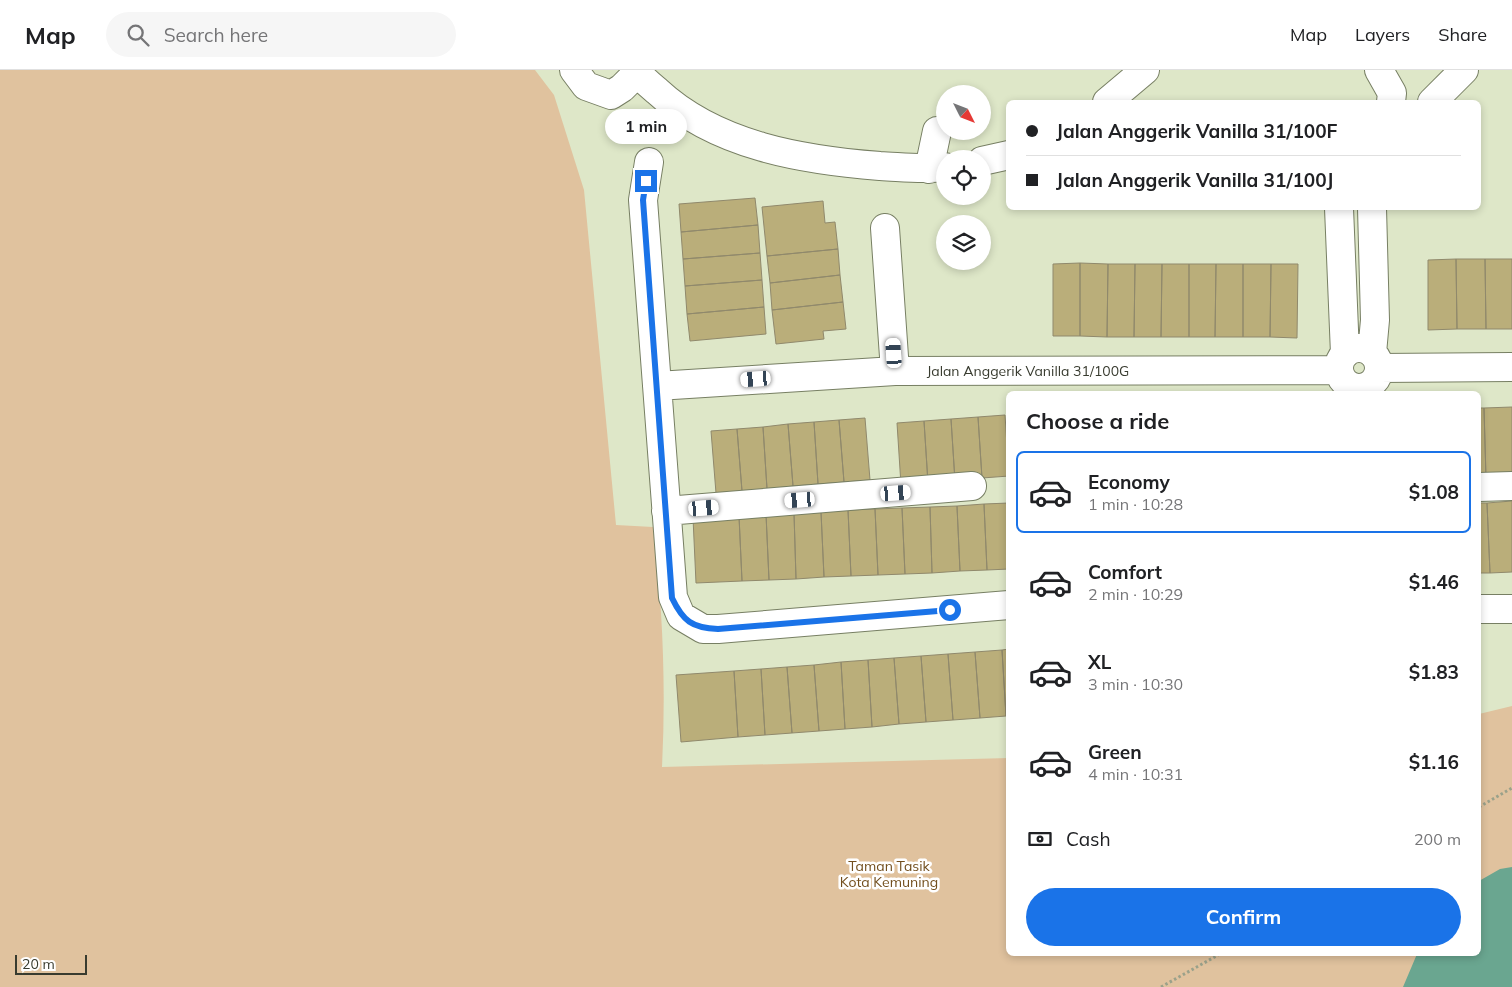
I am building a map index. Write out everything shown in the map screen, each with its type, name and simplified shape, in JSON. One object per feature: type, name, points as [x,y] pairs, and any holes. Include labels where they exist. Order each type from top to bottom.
[{"type":"street","points":[[574,70],[586,86],[611,95],[622,88],[636,71],[678,111],[724,134],[770,149],[841,163],[936,168]]},
{"type":"street","points":[[1109,100],[1145,70]]},
{"type":"street","points":[[1379,70],[1392,93],[1391,100]]},
{"type":"street","points":[[1434,100],[1464,70]]},
{"type":"street","points":[[991,159],[1006,156]]},
{"type":"street","points":[[649,162],[643,200],[672,598],[681,616],[703,629],[718,629],[1006,605]]},
{"type":"street","points":[[1339,210],[1340,250],[1358,371]]},
{"type":"street","points":[[1358,371],[1375,320],[1372,210]]},
{"type":"street","points":[[885,228],[895,370]]},
{"type":"street","points":[[1340,250],[1373,248]]},
{"type":"street","name":"Jalan Anggerik Vanilla 31/100G","points":[[657,386],[895,370],[1058,372],[1358,371],[1512,367]]},
{"type":"street","points":[[666,511],[972,486]]},
{"type":"street","points":[[1481,487],[1512,486]]},
{"type":"street","points":[[1481,609],[1512,609]]},
{"type":"path","points":[[1481,806],[1512,788]]},
{"type":"path","points":[[1161,987],[1216,956]]},
{"type":"green space","name":"Taman Tasik Kota Kemuning","points":[[0,70],[535,70],[554,95],[584,190],[616,525],[653,527],[663,647],[662,767],[1006,758],[1006,956],[1481,956],[1481,714],[1512,706],[1512,987],[0,987]]},
{"type":"shaded area","points":[[1512,867],[1512,987],[1403,987],[1416,956],[1481,956],[1481,880],[1500,869]]},
{"type":"building","points":[[755,198],[758,225],[681,232],[679,204]]},
{"type":"building","points":[[823,201],[825,223],[835,222],[838,249],[767,256],[762,207]]},
{"type":"building","points":[[758,225],[760,253],[683,259],[681,232]]},
{"type":"building","points":[[838,249],[840,275],[770,283],[767,256]]},
{"type":"building","points":[[760,253],[762,280],[685,286],[683,259]]},
{"type":"building","points":[[1456,259],[1457,329],[1428,330],[1428,260]]},
{"type":"building","points":[[1456,259],[1485,259],[1486,329],[1457,329]]},
{"type":"building","points":[[1485,259],[1512,259],[1512,329],[1486,329]]},
{"type":"building","points":[[1080,263],[1080,336],[1053,336],[1053,264]]},
{"type":"building","points":[[1080,263],[1108,264],[1107,337],[1080,336]]},
{"type":"building","points":[[1108,264],[1135,264],[1134,337],[1107,337]]},
{"type":"building","points":[[1135,264],[1162,264],[1161,337],[1134,337]]},
{"type":"building","points":[[1162,264],[1189,264],[1189,337],[1161,337]]},
{"type":"building","points":[[1189,264],[1216,264],[1215,337],[1189,337]]},
{"type":"building","points":[[1216,264],[1243,264],[1243,337],[1215,337]]},
{"type":"building","points":[[1243,264],[1271,264],[1270,337],[1243,337]]},
{"type":"building","points":[[1271,264],[1298,264],[1297,338],[1270,337]]},
{"type":"building","points":[[840,275],[843,302],[772,310],[770,283]]},
{"type":"building","points":[[762,280],[764,307],[687,314],[685,286]]},
{"type":"building","points":[[843,302],[846,329],[823,331],[824,339],[776,344],[772,310]]},
{"type":"building","points":[[764,307],[766,334],[690,341],[687,314]]},
{"type":"building","points":[[1512,407],[1512,478],[1486,479],[1484,408]]},
{"type":"building","points":[[1481,408],[1484,408],[1486,479],[1481,480]]},
{"type":"building","points":[[1005,415],[1006,476],[982,478],[978,417]]},
{"type":"building","points":[[978,417],[982,478],[955,481],[951,419]]},
{"type":"building","points":[[865,418],[870,480],[844,482],[839,420]]},
{"type":"building","points":[[951,419],[955,481],[928,483],[924,421]]},
{"type":"building","points":[[839,420],[844,482],[818,484],[814,422]]},
{"type":"building","points":[[924,421],[928,483],[901,485],[897,423]]},
{"type":"building","points":[[814,422],[818,484],[793,486],[788,424]]},
{"type":"building","points":[[788,424],[793,486],[767,489],[763,427]]},
{"type":"building","points":[[763,427],[767,489],[742,491],[737,429]]},
{"type":"building","points":[[737,429],[742,491],[716,493],[711,431]]},
{"type":"building","points":[[1512,501],[1512,572],[1490,573],[1487,503]]},
{"type":"building","points":[[1006,503],[1006,569],[987,570],[984,504]]},
{"type":"building","points":[[1481,503],[1487,503],[1490,573],[1481,573]]},
{"type":"building","points":[[984,504],[987,570],[960,571],[957,506]]},
{"type":"building","points":[[957,506],[960,571],[932,573],[930,507]]},
{"type":"building","points":[[930,507],[932,573],[905,574],[902,508]]},
{"type":"building","points":[[902,508],[905,574],[878,575],[875,509]]},
{"type":"building","points":[[875,509],[878,575],[851,576],[848,510]]},
{"type":"building","points":[[848,510],[851,576],[824,577],[821,512]]},
{"type":"building","points":[[821,512],[824,577],[796,579],[794,513]]},
{"type":"building","points":[[794,513],[796,579],[769,580],[766,514]]},
{"type":"building","points":[[766,514],[769,580],[742,581],[739,516]]},
{"type":"building","points":[[739,516],[742,581],[696,583],[693,518]]},
{"type":"building","points":[[1006,649],[1006,716],[1002,650]]},
{"type":"building","points":[[1002,650],[1006,716],[980,718],[975,652]]},
{"type":"building","points":[[975,652],[980,718],[953,720],[948,654]]},
{"type":"building","points":[[948,654],[953,720],[926,722],[921,656]]},
{"type":"building","points":[[921,656],[926,722],[899,724],[894,658]]},
{"type":"building","points":[[894,658],[899,724],[872,727],[868,660]]},
{"type":"building","points":[[868,660],[872,727],[845,729],[841,662]]},
{"type":"building","points":[[841,662],[845,729],[819,731],[814,665]]},
{"type":"building","points":[[814,665],[819,731],[792,733],[787,667]]},
{"type":"building","points":[[787,667],[792,733],[765,735],[761,669]]},
{"type":"building","points":[[761,669],[765,735],[738,737],[734,671]]},
{"type":"building","points":[[734,671],[738,737],[681,742],[676,675]]},
{"type":"route","points":[[646,181],[643,200],[672,598],[681,616],[703,629],[718,629],[950,610]]}]
